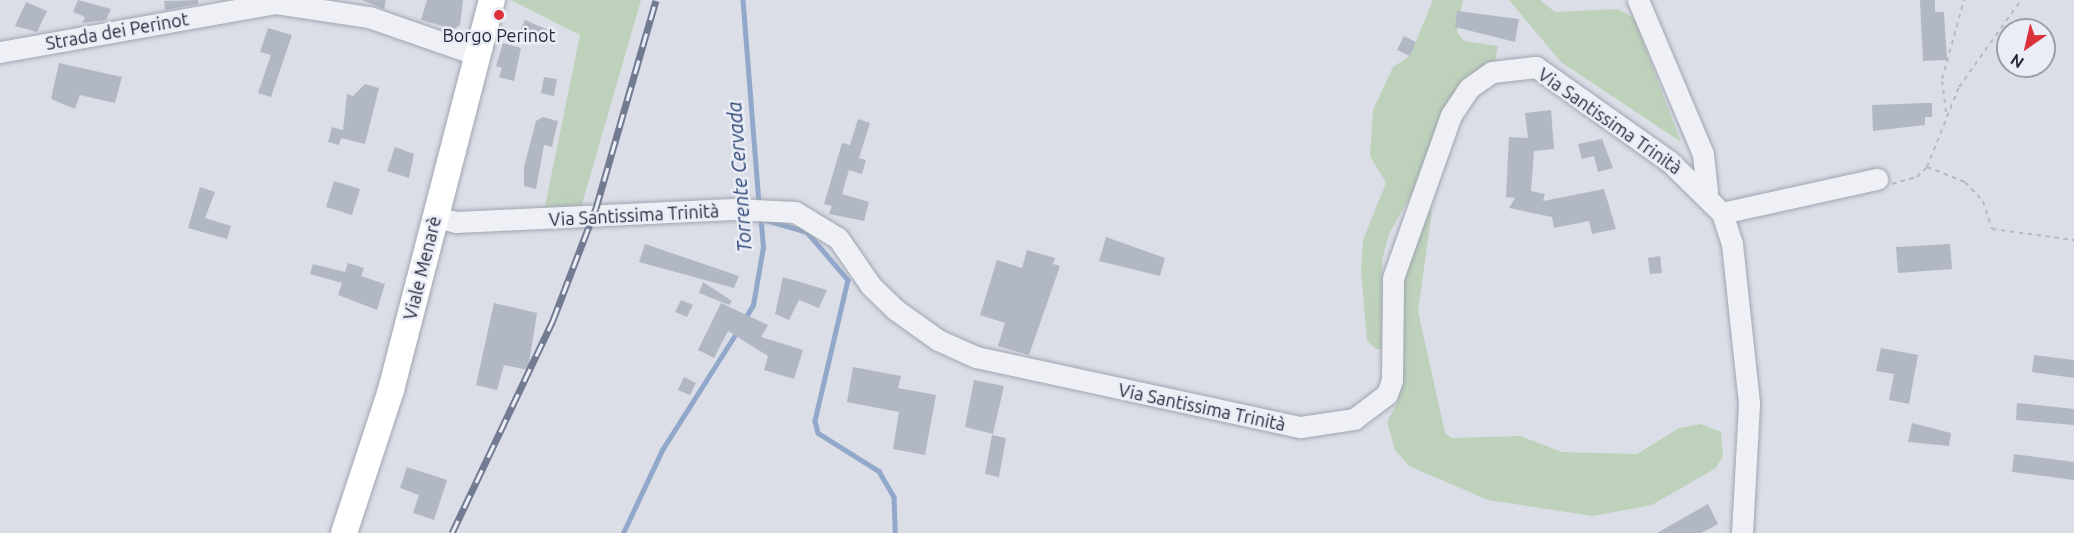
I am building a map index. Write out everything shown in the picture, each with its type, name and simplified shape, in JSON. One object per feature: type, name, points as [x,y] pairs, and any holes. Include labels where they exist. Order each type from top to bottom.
[{"type":"main road","name":"Viale Menarè","points":[[344,533],[379,431],[492,0]]},
{"type":"street","points":[[1638,0],[1703,154],[1707,192]]},
{"type":"street","name":"Strada dei Perinot","points":[[0,52],[276,3],[369,17],[477,55]]},
{"type":"street","name":"Via Santissima Trinità","points":[[436,217],[456,222],[755,208],[795,212],[824,226],[896,310],[938,340],[976,357],[1301,427],[1354,419],[1387,394],[1392,380],[1392,292],[1402,243],[1460,98],[1492,72],[1524,65],[1548,73],[1707,192],[1722,213],[1732,244],[1749,404],[1742,533]]},
{"type":"street","points":[[1722,213],[1877,179]]},
{"type":"path","points":[[1946,112],[1942,79],[1964,0]]},
{"type":"path","points":[[1877,179],[1896,185],[1927,167],[1946,112],[2021,0]]},
{"type":"path","points":[[1927,167],[1965,182],[1983,201],[1992,229],[2074,240]]},
{"type":"green space","points":[[511,0],[641,0],[580,211],[544,211],[580,35]]},
{"type":"green space","points":[[1433,0],[1463,0],[1457,32],[1464,41],[1498,46],[1495,61],[1483,67],[1389,234],[1382,260],[1384,349],[1376,349],[1367,341],[1361,271],[1363,240],[1386,183],[1370,156],[1373,110],[1393,67],[1410,56]]},
{"type":"green space","points":[[1509,0],[1540,0],[1555,12],[1618,9],[1634,18],[1681,142],[1561,62]]},
{"type":"green space","points":[[1426,204],[1432,211],[1418,311],[1445,433],[1452,438],[1520,436],[1562,452],[1637,454],[1679,428],[1701,424],[1721,432],[1723,456],[1716,468],[1652,505],[1593,516],[1488,500],[1409,466],[1395,450],[1387,422],[1398,401],[1404,275]]},
{"type":"building","points":[[78,0],[111,9],[106,20],[82,23],[85,17],[73,12]]},
{"type":"building","points":[[198,0],[198,4],[165,10],[164,1]]},
{"type":"building","points":[[362,0],[386,0],[384,9]]},
{"type":"building","points":[[427,0],[463,0],[460,25],[454,29],[421,20]]},
{"type":"building","points":[[1920,0],[1935,0],[1935,12],[1944,12],[1947,60],[1923,61]]},
{"type":"building","points":[[26,2],[47,11],[37,32],[15,26]]},
{"type":"building","points":[[1457,11],[1519,19],[1515,42],[1455,27]]},
{"type":"building","points":[[525,20],[553,32],[548,43],[520,31]]},
{"type":"building","points":[[268,28],[292,35],[271,97],[258,93],[271,55],[260,52]]},
{"type":"building","points":[[1404,36],[1416,42],[1410,56],[1397,50]]},
{"type":"building","points":[[503,43],[521,48],[514,81],[499,77],[502,68],[496,66]]},
{"type":"building","points":[[59,63],[122,77],[115,103],[80,95],[75,109],[51,99]]},
{"type":"building","points":[[544,77],[557,79],[554,96],[541,93]]},
{"type":"building","points":[[365,84],[379,88],[365,144],[341,138],[339,145],[328,142],[332,127],[343,130],[347,94],[353,96]]},
{"type":"building","points":[[1932,103],[1932,117],[1925,117],[1925,125],[1873,131],[1872,105]]},
{"type":"building","points":[[1551,110],[1554,149],[1534,151],[1531,191],[1545,194],[1543,201],[1604,189],[1616,229],[1592,234],[1589,221],[1554,228],[1552,217],[1509,208],[1515,198],[1506,197],[1509,137],[1528,138],[1525,113]]},
{"type":"building","points":[[543,117],[558,121],[552,147],[544,145],[536,189],[524,186],[524,167],[536,121]]},
{"type":"building","points":[[858,119],[870,123],[859,158],[866,160],[862,174],[849,170],[842,194],[869,202],[864,221],[829,214],[832,206],[824,204],[842,143],[850,145]]},
{"type":"building","points":[[1602,139],[1613,168],[1598,172],[1594,156],[1582,159],[1578,144]]},
{"type":"building","points":[[395,147],[414,154],[409,178],[387,171]]},
{"type":"building","points":[[334,181],[360,189],[352,215],[326,207]]},
{"type":"building","points":[[200,187],[215,192],[205,218],[231,226],[227,239],[188,228]]},
{"type":"building","points":[[1106,237],[1165,258],[1160,276],[1099,261]]},
{"type":"building","points":[[645,244],[739,276],[734,288],[639,262]]},
{"type":"building","points":[[1950,244],[1952,269],[1898,273],[1896,247]]},
{"type":"building","points":[[1027,250],[1055,258],[1053,264],[1060,266],[1029,355],[998,346],[1005,323],[980,315],[997,260],[1022,268]]},
{"type":"building","points":[[1660,256],[1662,273],[1650,274],[1648,258]]},
{"type":"building","points":[[348,263],[364,268],[361,276],[385,284],[377,310],[338,295],[342,283],[310,274],[313,264],[345,272]]},
{"type":"building","points":[[783,277],[827,290],[819,308],[799,300],[789,320],[775,314]]},
{"type":"building","points":[[703,282],[732,301],[729,305],[699,293]]},
{"type":"building","points":[[681,300],[693,305],[687,317],[675,312]]},
{"type":"building","points":[[494,303],[537,313],[528,370],[504,365],[497,390],[476,385]]},
{"type":"building","points":[[721,303],[768,325],[761,337],[803,350],[794,379],[764,370],[768,356],[728,331],[714,358],[698,350]]},
{"type":"building","points":[[1881,348],[1918,355],[1909,404],[1889,400],[1894,374],[1876,371]]},
{"type":"building","points":[[2034,355],[2074,360],[2074,378],[2032,372]]},
{"type":"building","points":[[853,367],[901,376],[898,388],[936,395],[925,455],[893,449],[899,412],[847,402]]},
{"type":"building","points":[[684,377],[696,383],[690,395],[678,390]]},
{"type":"building","points":[[974,380],[1004,386],[993,434],[965,427]]},
{"type":"building","points":[[2017,403],[2074,409],[2074,425],[2016,420]]},
{"type":"building","points":[[1912,423],[1951,433],[1949,446],[1908,442]]},
{"type":"building","points":[[992,435],[1006,438],[999,477],[985,474]]},
{"type":"building","points":[[2014,454],[2074,462],[2074,480],[2012,472]]},
{"type":"building","points":[[407,467],[447,480],[434,520],[413,513],[419,495],[400,488]]},
{"type":"building","points":[[1708,504],[1718,524],[1701,533],[1657,533]]},
{"type":"waterway","name":"Torrente Cervada","points":[[743,0],[759,204]]},
{"type":"waterway","name":"Torrente Cervada","points":[[744,320],[753,305],[763,247],[760,215]]},
{"type":"waterway","points":[[766,220],[807,232],[848,280],[815,421],[818,433],[879,471],[894,497],[895,533]]},
{"type":"waterway","name":"Torrente Cervada","points":[[623,533],[662,450],[737,332]]},
{"type":"railway","points":[[452,533],[553,320],[596,208],[656,0]]},
{"type":"place","name":"Borgo Perinot","points":[[499,15]]}]
